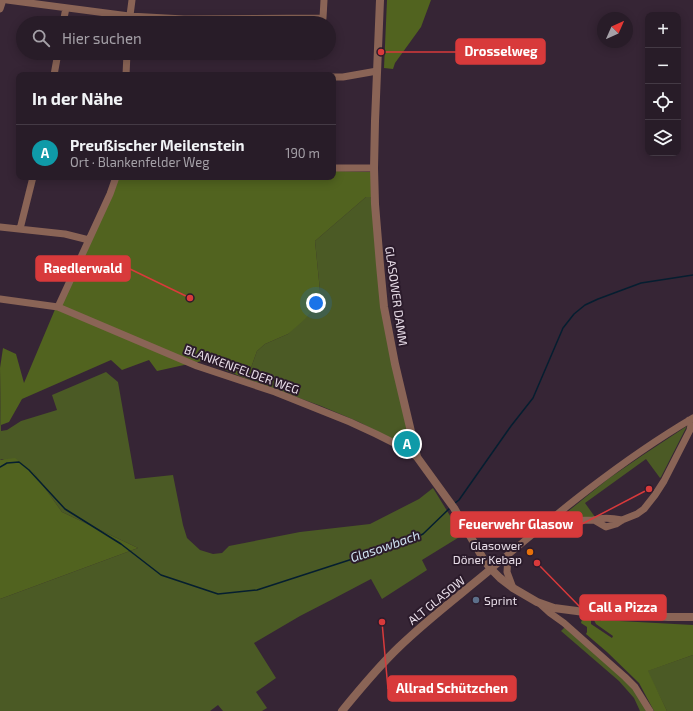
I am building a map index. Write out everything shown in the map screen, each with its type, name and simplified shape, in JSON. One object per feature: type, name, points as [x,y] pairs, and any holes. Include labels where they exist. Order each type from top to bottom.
[{"type":"street","points":[[0,9],[3,0]]},
{"type":"street","points":[[7,0],[66,8],[108,16]]},
{"type":"street","points":[[130,16],[132,0]]},
{"type":"street","points":[[323,16],[324,0]]},
{"type":"street","name":"GLASOWER DAMM","points":[[380,0],[374,168],[378,237],[384,307],[400,391],[417,457],[452,505],[484,560],[491,569],[513,588],[537,602],[554,608],[570,610],[624,615],[693,617]]},
{"type":"street","points":[[64,16],[66,8]]},
{"type":"street","points":[[55,72],[57,60]]},
{"type":"street","points":[[126,72],[127,60]]},
{"type":"street","points":[[336,77],[377,71]]},
{"type":"street","points":[[336,168],[374,168]]},
{"type":"street","points":[[20,229],[32,180]]},
{"type":"street","points":[[58,307],[110,194],[115,180]]},
{"type":"street","points":[[0,227],[66,234],[89,240]]},
{"type":"street","name":"BLANKENFELDER WEG","points":[[0,299],[58,307],[197,366],[275,392],[350,422],[400,446],[417,457]]},
{"type":"street","name":"ALT GLASOW","points":[[342,711],[399,646],[431,618],[605,477],[691,419]]},
{"type":"street","name":"ALT GLASOW","points":[[555,517],[558,521],[594,520],[606,527],[637,514],[661,488],[690,430],[691,419]]},
{"type":"street","points":[[508,556],[506,572],[513,588]]},
{"type":"street","points":[[537,602],[564,623],[635,687],[650,711]]},
{"type":"street","points":[[564,623],[570,610]]},
{"type":"green space","points":[[387,0],[431,0],[421,27],[395,63],[393,69],[384,68]]},
{"type":"green space","points":[[336,171],[372,172],[373,201],[370,197],[366,197],[315,241],[320,291],[315,307],[305,319],[288,334],[265,344],[257,351],[247,379],[202,361],[157,371],[149,360],[122,370],[111,360],[22,399],[9,422],[1,425],[0,368],[3,348],[16,354],[24,383],[56,307],[116,180],[336,180]]},
{"type":"green space","points":[[366,197],[370,197],[373,201],[375,233],[410,441],[406,446],[359,422],[321,406],[247,379],[257,351],[265,344],[288,334],[320,291],[315,241]]},
{"type":"green space","points":[[0,367],[1,431],[7,430],[21,421],[57,410],[52,395],[106,372],[118,382],[135,479],[173,475],[187,538],[200,550],[213,554],[222,553],[229,546],[300,532],[370,524],[419,499],[433,488],[461,536],[422,560],[427,570],[382,599],[371,579],[300,616],[254,643],[276,678],[256,692],[267,708],[262,711],[223,711],[218,705],[210,711],[0,711],[0,599],[138,548],[62,512],[34,473],[2,459],[0,460]]},
{"type":"green space","points":[[687,426],[660,478],[646,459],[585,503],[595,517],[563,519],[561,517],[608,479]]},
{"type":"green space","points":[[15,458],[34,473],[62,512],[138,548],[0,599],[0,460]]},
{"type":"green space","points":[[582,619],[591,620],[591,624],[612,638],[613,636],[596,624],[594,620],[693,625],[693,655],[648,671],[667,711],[654,711],[639,683],[586,634],[587,627],[581,623]]},
{"type":"green space","points":[[565,627],[623,678],[638,695],[647,711],[640,711],[634,698],[619,681],[561,631]]},
{"type":"green space","points":[[693,655],[693,711],[667,711],[647,671]]},
{"type":"waterway","name":"Glasowbach","points":[[455,503],[459,500],[511,426],[533,398],[563,328],[574,314],[585,305],[641,283],[693,275]]},
{"type":"waterway","name":"Glasowbach","points":[[0,467],[7,463],[19,462],[29,470],[65,509],[121,544],[161,575],[218,594],[257,590],[411,540],[423,534],[451,507]]},
{"type":"place","name":"Drosselweg","points":[[381,52]]},
{"type":"place","name":"Raedlerwald","points":[[190,298]]},
{"type":"place","name":"Preußischer Meilenstein","points":[[407,444]]},
{"type":"place","name":"Feuerwehr Glasow","points":[[649,489]]},
{"type":"place","name":"Glasower Döner Kebap","points":[[530,552]]},
{"type":"place","name":"Call a Pizza","points":[[537,563]]},
{"type":"place","name":"Sprint","points":[[476,600]]},
{"type":"place","name":"Allrad Schützchen","points":[[382,622]]}]
